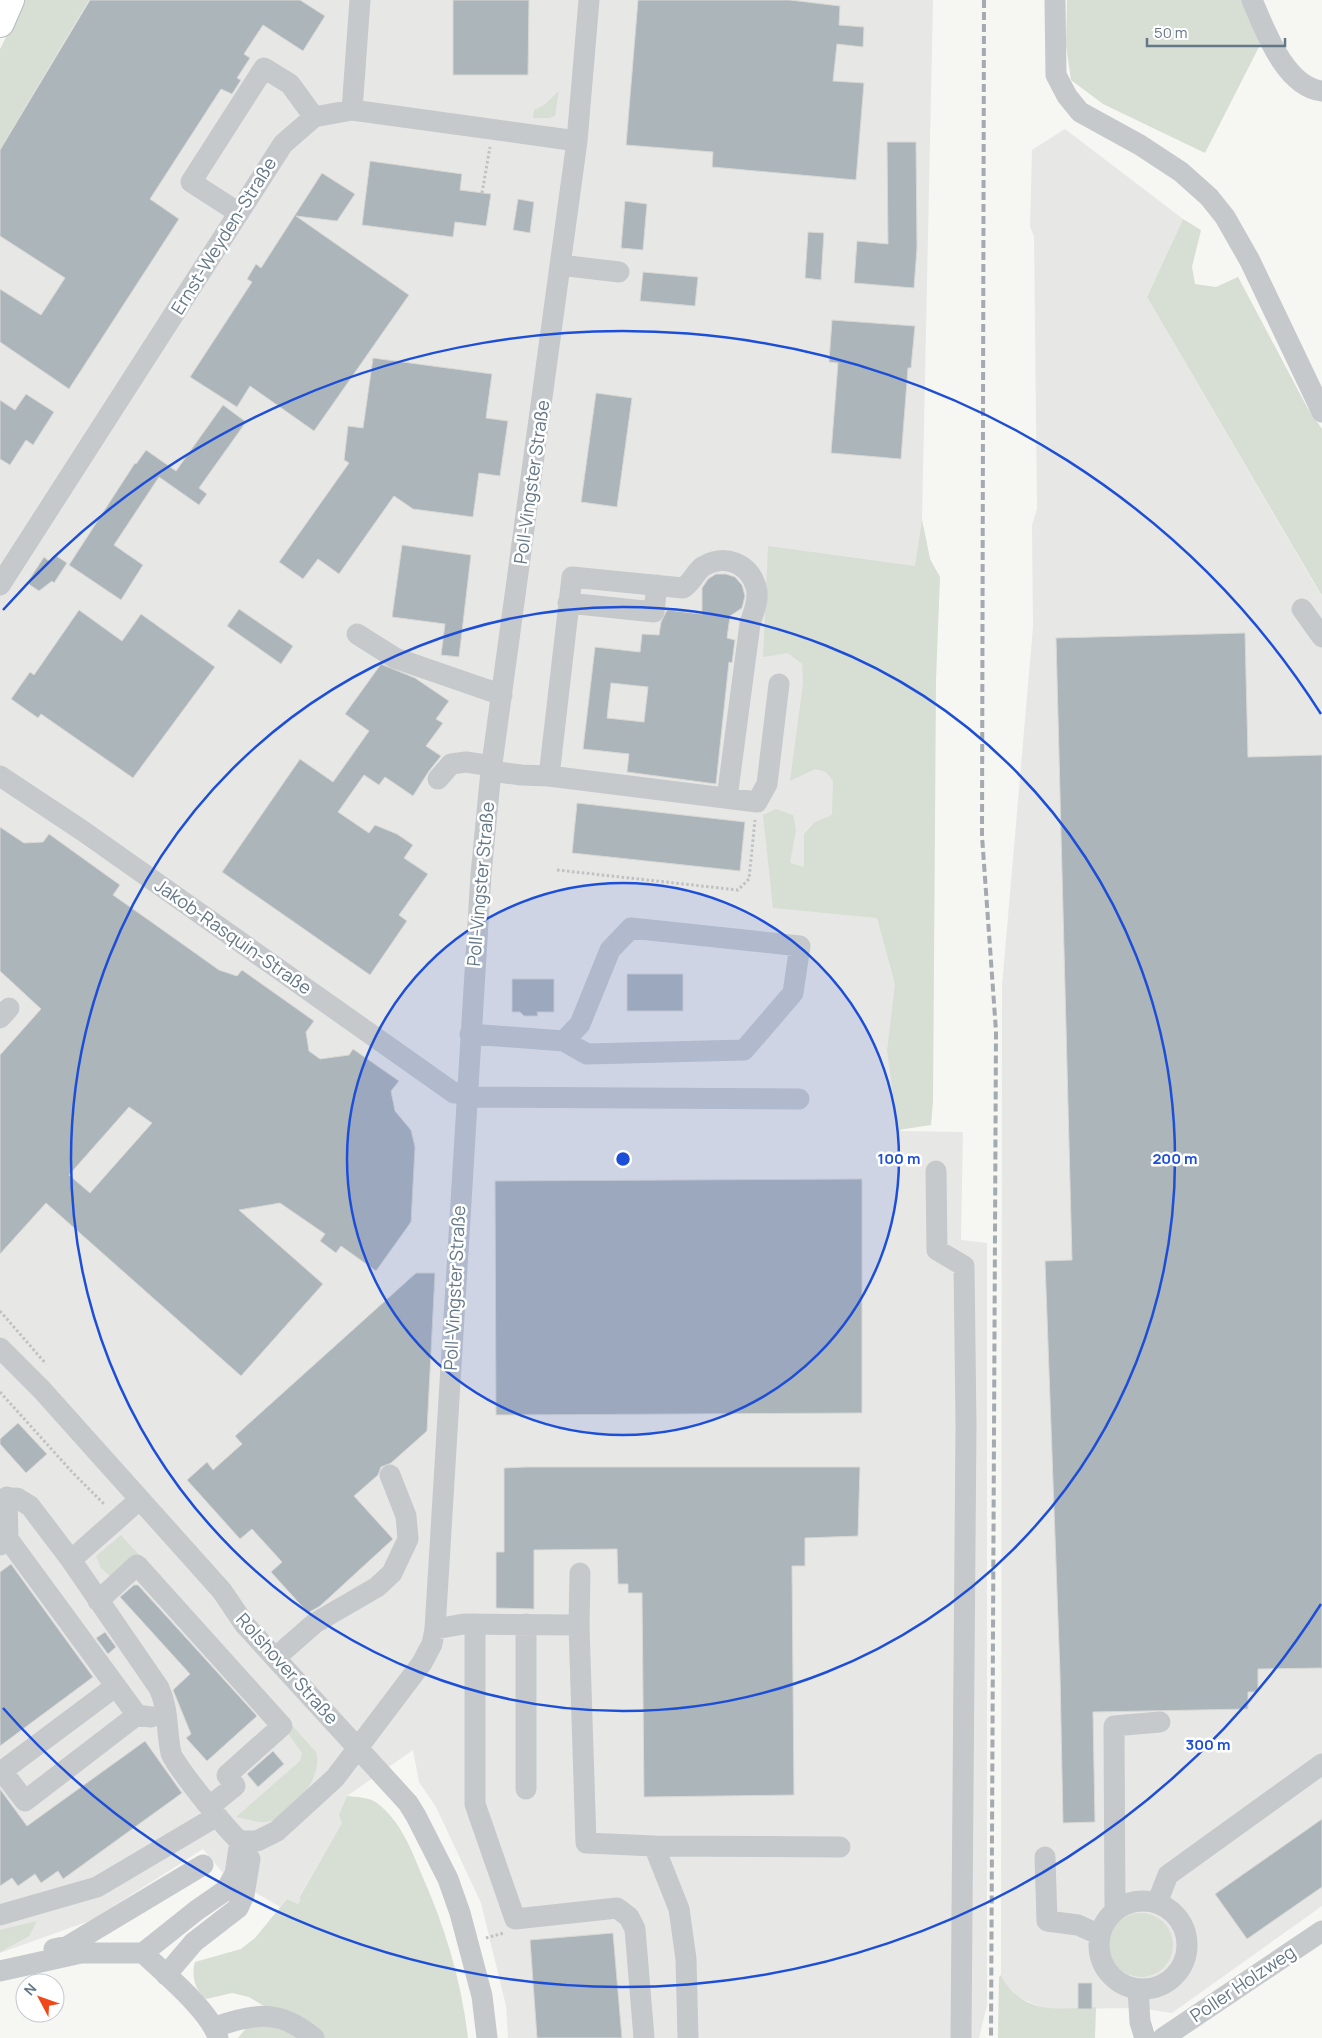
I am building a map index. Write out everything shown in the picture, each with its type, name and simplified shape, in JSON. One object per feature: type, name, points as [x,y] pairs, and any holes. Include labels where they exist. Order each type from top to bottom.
[{"type":"highway","points":[[0,23],[10,0]]},
{"type":"street","points":[[352,110],[360,0]]},
{"type":"street","name":"Poll-Vingster Straße","points":[[248,1841],[277,1831],[335,1778],[422,1663],[432,1644],[435,1629],[481,874],[492,768],[577,141],[590,0]]},
{"type":"street","points":[[1056,0],[1056,75],[1067,96],[1080,112],[1140,145],[1181,172],[1209,197],[1225,217],[1250,261],[1322,412]]},
{"type":"street","points":[[1252,0],[1268,37],[1292,77],[1312,90],[1322,91]]},
{"type":"street","points":[[239,213],[190,182],[264,68],[290,84],[314,117],[352,110],[577,141]]},
{"type":"street","name":"Ernst-Weyden-Straße","points":[[0,586],[283,144],[314,117]]},
{"type":"street","points":[[560,265],[619,272]]},
{"type":"street","points":[[549,776],[572,577],[683,588],[692,582],[702,567],[716,561],[727,560],[745,568],[756,587],[757,602],[750,624],[727,798]]},
{"type":"street","points":[[1302,609],[1322,637]]},
{"type":"street","points":[[357,634],[395,658],[502,695]]},
{"type":"street","points":[[438,780],[451,764],[466,762],[520,775],[549,776],[757,802],[767,784],[779,684]]},
{"type":"street","name":"Jakob-Rasquin-Straße","points":[[0,776],[83,831],[454,1093],[467,1095],[799,1099]]},
{"type":"street","points":[[470,1034],[564,1041],[587,1054],[744,1050],[793,993],[800,946],[631,928],[610,950],[580,1024],[564,1041]]},
{"type":"street","points":[[936,1171],[937,1250],[964,1266],[966,1424],[961,2038]]},
{"type":"street","name":"Rolshover Straße","points":[[0,1348],[42,1390],[222,1591],[245,1625],[408,1803],[448,1879],[469,1944],[482,1996],[487,2038]]},
{"type":"street","points":[[275,1658],[304,1631],[378,1587],[392,1573],[408,1539],[406,1516],[390,1475]]},
{"type":"street","points":[[169,1720],[137,1715],[4,1542],[4,1498],[17,1498],[30,1506],[71,1560],[160,1688],[166,1702],[169,1720],[171,1755],[213,1811],[248,1841]]},
{"type":"street","points":[[71,1560],[139,1500]]},
{"type":"street","points":[[0,1915],[97,1887],[213,1811],[235,1786],[227,1775],[282,1726],[137,1565],[98,1601]]},
{"type":"street","points":[[580,1573],[586,1843],[654,1846],[840,1848]]},
{"type":"street","points":[[475,1624],[475,1804],[515,1919],[617,1908],[629,1917],[636,1929],[644,2038]]},
{"type":"street","points":[[435,1629],[475,1624],[580,1625]]},
{"type":"street","points":[[526,1624],[526,1789]]},
{"type":"street","points":[[116,1686],[2,1771],[25,1801],[137,1715]]},
{"type":"street","points":[[1115,1911],[1114,1726],[1160,1722]]},
{"type":"street","points":[[1157,1902],[1168,1875],[1322,1764]]},
{"type":"street","points":[[0,1971],[80,1953],[143,1953],[197,1910],[226,1890],[235,1874],[248,1841]]},
{"type":"street","points":[[166,1975],[194,1942],[238,1908],[244,1895],[248,1841]]},
{"type":"street","points":[[654,1846],[679,1909],[686,1959],[688,2038]]},
{"type":"street","points":[[1045,1857],[1047,1921],[1078,1924],[1100,1935]]},
{"type":"street","points":[[0,1960],[68,1946],[204,1865]]},
{"type":"street","points":[[1135,1902],[1157,1902],[1170,1909],[1180,1920],[1186,1933],[1188,1947],[1184,1961],[1177,1974],[1166,1983],[1152,1988],[1138,1989],[1124,1985],[1107,1970],[1099,1950],[1100,1935],[1105,1922],[1115,1911],[1135,1902]]},
{"type":"street","name":"Poller Holzweg","points":[[1163,2038],[1321,1933]]},
{"type":"street","points":[[143,1953],[166,1975],[217,2033],[244,2017],[273,2016],[305,2031],[314,2038]]},
{"type":"street","points":[[1138,1989],[1140,2022],[1145,2038]]},
{"type":"path","points":[[482,193],[492,129]]},
{"type":"path","points":[[557,870],[738,890],[749,879],[757,802]]},
{"type":"path","points":[[0,1392],[85,1486],[120,1517]]},
{"type":"path","points":[[469,1944],[510,1931],[515,1919]]},
{"type":"shaded area","points":[[25,0],[89,0],[0,149],[0,49]]},
{"type":"shaded area","points":[[90,0],[933,0],[922,520],[930,559],[933,701],[901,1131],[963,1132],[961,1240],[987,1243],[987,2005],[979,2038],[508,2038],[506,2006],[481,1903],[436,1807],[419,1782],[413,1750],[347,1796],[342,1823],[299,1897],[301,1899],[298,1904],[287,1899],[280,1907],[223,1873],[203,1849],[92,1920],[0,1953],[0,149]]},
{"type":"shaded area","points":[[1067,0],[1244,0],[1262,41],[1205,153],[1103,104],[1071,80],[1066,45]]},
{"type":"shaded area","points":[[559,91],[555,116],[533,118],[534,110],[544,105]]},
{"type":"shaded area","points":[[1065,129],[1183,219],[1147,297],[1322,597],[1322,1906],[1172,2013],[1139,2008],[1052,2009],[1038,2006],[1019,1998],[1001,1975],[1002,986],[1033,627],[1032,525],[1037,509],[1034,237],[1030,226],[1032,150]]},
{"type":"shaded area","points":[[1183,219],[1201,230],[1192,267],[1195,284],[1216,287],[1238,277],[1307,407],[1322,429],[1322,596],[1147,297]]},
{"type":"shaded area","points":[[922,520],[930,559],[940,577],[936,680],[933,1102],[931,1125],[898,1130],[887,1051],[895,984],[877,918],[773,908],[763,815],[776,809],[793,815],[796,830],[790,863],[804,867],[804,834],[815,822],[832,815],[833,781],[826,772],[815,769],[790,781],[803,683],[802,664],[788,653],[763,657],[768,546],[915,566]]},
{"type":"shaded area","points":[[121,1535],[316,1752],[315,1773],[310,1785],[293,1807],[283,1815],[263,1822],[236,1817],[300,1761],[302,1753],[289,1735],[287,1725],[135,1559],[111,1577],[101,1568],[96,1556]]},
{"type":"shaded area","points":[[347,1796],[366,1798],[377,1803],[392,1818],[408,1844],[430,1893],[445,1933],[461,1995],[468,2038],[325,2038],[279,2011],[262,2005],[249,1997],[232,1993],[206,1999],[199,1992],[193,1972],[195,1962],[241,1949],[255,1938],[287,1899],[298,1904],[301,1899],[299,1898],[342,1823],[339,1815]]},
{"type":"shaded area","points":[[1141,1913],[1159,1919],[1167,1927],[1173,1945],[1167,1963],[1159,1971],[1141,1977],[1123,1971],[1115,1963],[1109,1945],[1115,1927],[1123,1919]]},
{"type":"shaded area","points":[[37,1921],[29,1936],[0,1952],[0,1930]]},
{"type":"shaded area","points":[[1001,1975],[1009,1988],[1019,1997],[1041,2007],[1096,2007],[1095,2038],[998,2038],[999,1977]]},
{"type":"shaded area","points":[[260,2022],[303,2038],[238,2038],[248,2026]]},
{"type":"building","points":[[90,0],[300,0],[325,16],[303,51],[263,25],[244,54],[250,58],[237,78],[241,80],[232,94],[221,89],[150,199],[179,219],[69,389],[0,342],[0,289],[41,315],[65,278],[0,236],[0,150]]},
{"type":"building","points":[[453,0],[529,0],[528,75],[453,75]]},
{"type":"building","points":[[638,0],[790,0],[840,6],[839,25],[864,27],[863,47],[837,44],[833,81],[864,83],[856,180],[712,167],[713,152],[626,145]]},
{"type":"building","points":[[887,142],[916,142],[917,248],[914,288],[854,283],[857,241],[888,244]]},
{"type":"building","points":[[370,161],[462,174],[460,190],[491,194],[486,226],[455,222],[453,237],[362,225]]},
{"type":"building","points":[[322,173],[355,194],[337,221],[296,216],[409,295],[314,431],[250,386],[237,407],[190,377],[252,282],[247,279],[256,264],[261,268]]},
{"type":"building","points":[[518,199],[534,202],[530,233],[513,230]]},
{"type":"building","points":[[625,201],[647,204],[643,250],[621,248]]},
{"type":"building","points":[[808,232],[824,233],[821,280],[805,278]]},
{"type":"building","points":[[643,272],[698,277],[695,306],[640,301]]},
{"type":"building","points":[[832,320],[915,326],[911,368],[908,368],[901,459],[831,453],[838,363],[829,362]]},
{"type":"building","points":[[373,358],[492,374],[486,418],[508,421],[500,476],[479,473],[473,517],[413,509],[394,496],[339,574],[318,559],[303,579],[279,562],[349,463],[344,460],[348,426],[363,428]]},
{"type":"building","points":[[596,393],[632,398],[617,507],[581,502]]},
{"type":"building","points":[[26,394],[54,412],[33,445],[26,440],[10,465],[0,459],[0,400],[15,410]]},
{"type":"building","points":[[223,405],[246,422],[199,488],[207,494],[199,505],[159,477],[114,545],[143,565],[121,600],[69,565],[135,463],[146,450],[176,471]]},
{"type":"building","points":[[402,545],[471,555],[459,657],[441,655],[445,624],[392,617]]},
{"type":"building","points":[[55,555],[67,563],[54,583],[52,581],[39,591],[27,583],[44,557],[50,562]]},
{"type":"building","points":[[716,574],[726,574],[735,577],[742,585],[745,596],[742,608],[730,616],[727,638],[735,640],[732,663],[729,662],[716,784],[627,772],[629,754],[583,749],[595,647],[640,652],[642,634],[659,635],[661,622],[667,610],[702,614],[702,588],[708,579]],"holes":[[[611,683],[648,687],[644,722],[607,718]]]},
{"type":"building","points":[[239,609],[293,646],[281,664],[227,626]]},
{"type":"building","points":[[79,610],[122,641],[141,614],[215,667],[133,778],[41,714],[38,718],[11,699],[30,672],[34,675]]},
{"type":"building","points":[[1245,633],[1248,757],[1322,755],[1322,1668],[1258,1669],[1258,1692],[1248,1692],[1248,1709],[1093,1712],[1095,1822],[1063,1823],[1060,1674],[1045,1261],[1072,1260],[1056,638]]},
{"type":"building","points":[[381,664],[415,678],[449,701],[436,719],[443,723],[426,746],[441,756],[413,796],[385,777],[379,785],[364,775],[338,812],[369,833],[375,825],[397,834],[413,845],[404,858],[428,874],[399,915],[407,921],[370,975],[222,872],[300,759],[333,782],[369,731],[345,714]]},
{"type":"building","points":[[577,803],[745,822],[740,871],[572,853]]},
{"type":"building","points":[[0,827],[24,843],[43,842],[49,834],[120,885],[113,895],[219,970],[237,976],[242,970],[314,1021],[306,1032],[309,1051],[320,1059],[349,1055],[353,1049],[399,1081],[391,1091],[395,1111],[411,1130],[415,1147],[411,1222],[376,1271],[341,1246],[336,1253],[320,1241],[325,1234],[280,1203],[239,1210],[323,1284],[241,1376],[46,1203],[0,1254],[0,1055],[41,1009],[0,971]],"holes":[[[129,1107],[152,1123],[90,1193],[69,1175]]]},
{"type":"building","points":[[627,974],[683,974],[683,1011],[627,1011]]},
{"type":"building","points":[[512,979],[554,979],[554,1012],[537,1012],[538,1016],[524,1016],[520,1012],[512,1012]]},
{"type":"building","points":[[862,1179],[862,1413],[496,1415],[495,1181]]},
{"type":"building","points":[[416,1273],[435,1273],[427,1431],[391,1463],[381,1467],[378,1475],[354,1496],[393,1539],[320,1606],[308,1613],[271,1572],[282,1562],[252,1529],[240,1539],[187,1480],[207,1462],[213,1470],[242,1444],[235,1436]]},
{"type":"building","points":[[18,1423],[47,1454],[26,1473],[0,1444],[0,1439]]},
{"type":"building","points":[[860,1467],[858,1536],[805,1538],[805,1566],[792,1566],[794,1795],[644,1797],[642,1593],[628,1593],[628,1584],[618,1584],[617,1549],[534,1550],[534,1609],[496,1608],[496,1552],[504,1552],[504,1468]]},
{"type":"building","points":[[11,1564],[93,1677],[0,1746],[0,1572]]},
{"type":"building","points":[[134,1585],[138,1585],[257,1716],[207,1761],[186,1738],[191,1734],[173,1690],[190,1674],[120,1597]]},
{"type":"building","points":[[105,1632],[116,1647],[108,1654],[96,1638]]},
{"type":"building","points":[[145,1741],[182,1793],[63,1879],[58,1871],[41,1883],[35,1874],[18,1886],[12,1878],[0,1886],[0,1789],[27,1826]]},
{"type":"building","points":[[273,1751],[284,1764],[258,1787],[247,1774]]},
{"type":"building","points":[[1322,1819],[1322,1887],[1247,1939],[1215,1894]]},
{"type":"building","points":[[613,1933],[622,2038],[537,2038],[530,1940]]},
{"type":"building","points":[[1078,1983],[1092,1983],[1092,2009],[1078,2009]]},
{"type":"railway","points":[[984,0],[982,836],[996,1031],[991,2038]]}]
